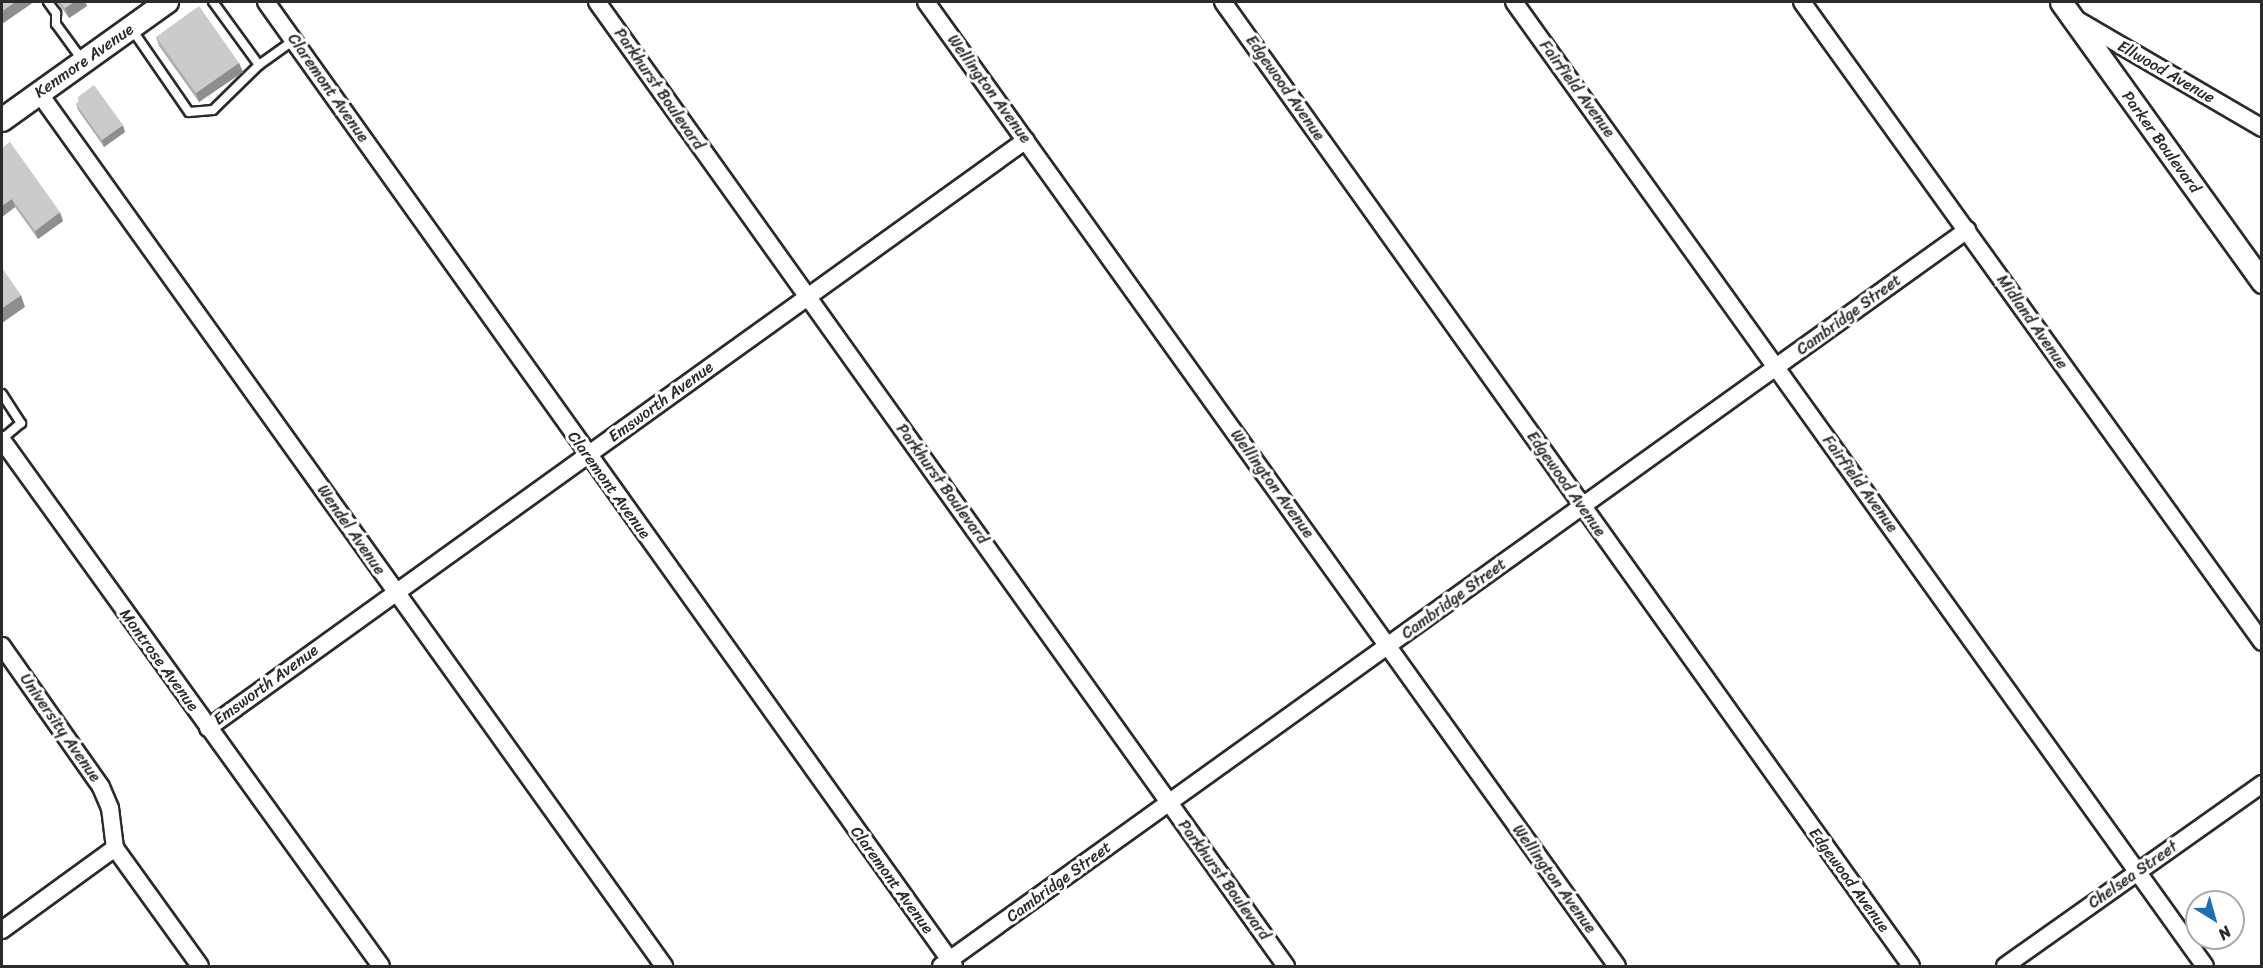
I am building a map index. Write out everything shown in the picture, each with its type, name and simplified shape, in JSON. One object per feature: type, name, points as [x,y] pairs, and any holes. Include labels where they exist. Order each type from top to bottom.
[{"type":"main road","name":"Kenmore Avenue","points":[[2,120],[167,2]]},
{"type":"street","name":"Claremont Avenue","points":[[266,2],[948,964]]},
{"type":"street","name":"Parkhurst Boulevard","points":[[597,2],[1286,966]]},
{"type":"street","name":"Wellington Avenue","points":[[926,2],[1617,966]]},
{"type":"street","name":"Edgewood Avenue","points":[[1222,2],[1911,966]]},
{"type":"street","name":"Fairfield Avenue","points":[[1514,2],[2205,966]]},
{"type":"street","name":"Midland Avenue","points":[[1802,2],[2262,642]]},
{"type":"street","name":"Ellwood Avenue","points":[[2066,9],[2262,128]]},
{"type":"street","name":"Parker Boulevard","points":[[2066,9],[2262,282]]},
{"type":"street","name":"Wendel Avenue","points":[[39,93],[664,966]]},
{"type":"street","name":"Emsworth Avenue","points":[[208,728],[1026,140]]},
{"type":"street","name":"Cambridge Street","points":[[948,964],[1966,230]]},
{"type":"street","name":"Montrose Avenue","points":[[2,440],[381,966]]},
{"type":"street","name":"University Avenue","points":[[2,646],[102,788],[110,808],[115,848],[200,966]]},
{"type":"street","name":"Chelsea Street","points":[[2005,966],[2262,784]]},
{"type":"street","points":[[2,930],[115,848]]},
{"type":"lane","points":[[48,2],[56,13],[56,24],[84,61]]},
{"type":"lane","points":[[213,2],[259,65]]},
{"type":"lane","points":[[130,28],[189,112],[213,110],[259,65],[294,40]]},
{"type":"lane","points":[[2,394],[21,423],[2,440]]},
{"type":"building","points":[[2,2],[15,2],[2,11]]},
{"type":"building","points":[[60,2],[74,2],[65,8]]},
{"type":"building","points":[[199,6],[239,63],[196,93],[156,37]]},
{"type":"building","points":[[94,85],[123,125],[102,140],[76,104],[80,101],[78,97]]},
{"type":"building","points":[[10,142],[60,212],[35,231],[12,199],[2,206],[2,148]]},
{"type":"building","points":[[2,268],[21,295],[2,308]]}]
